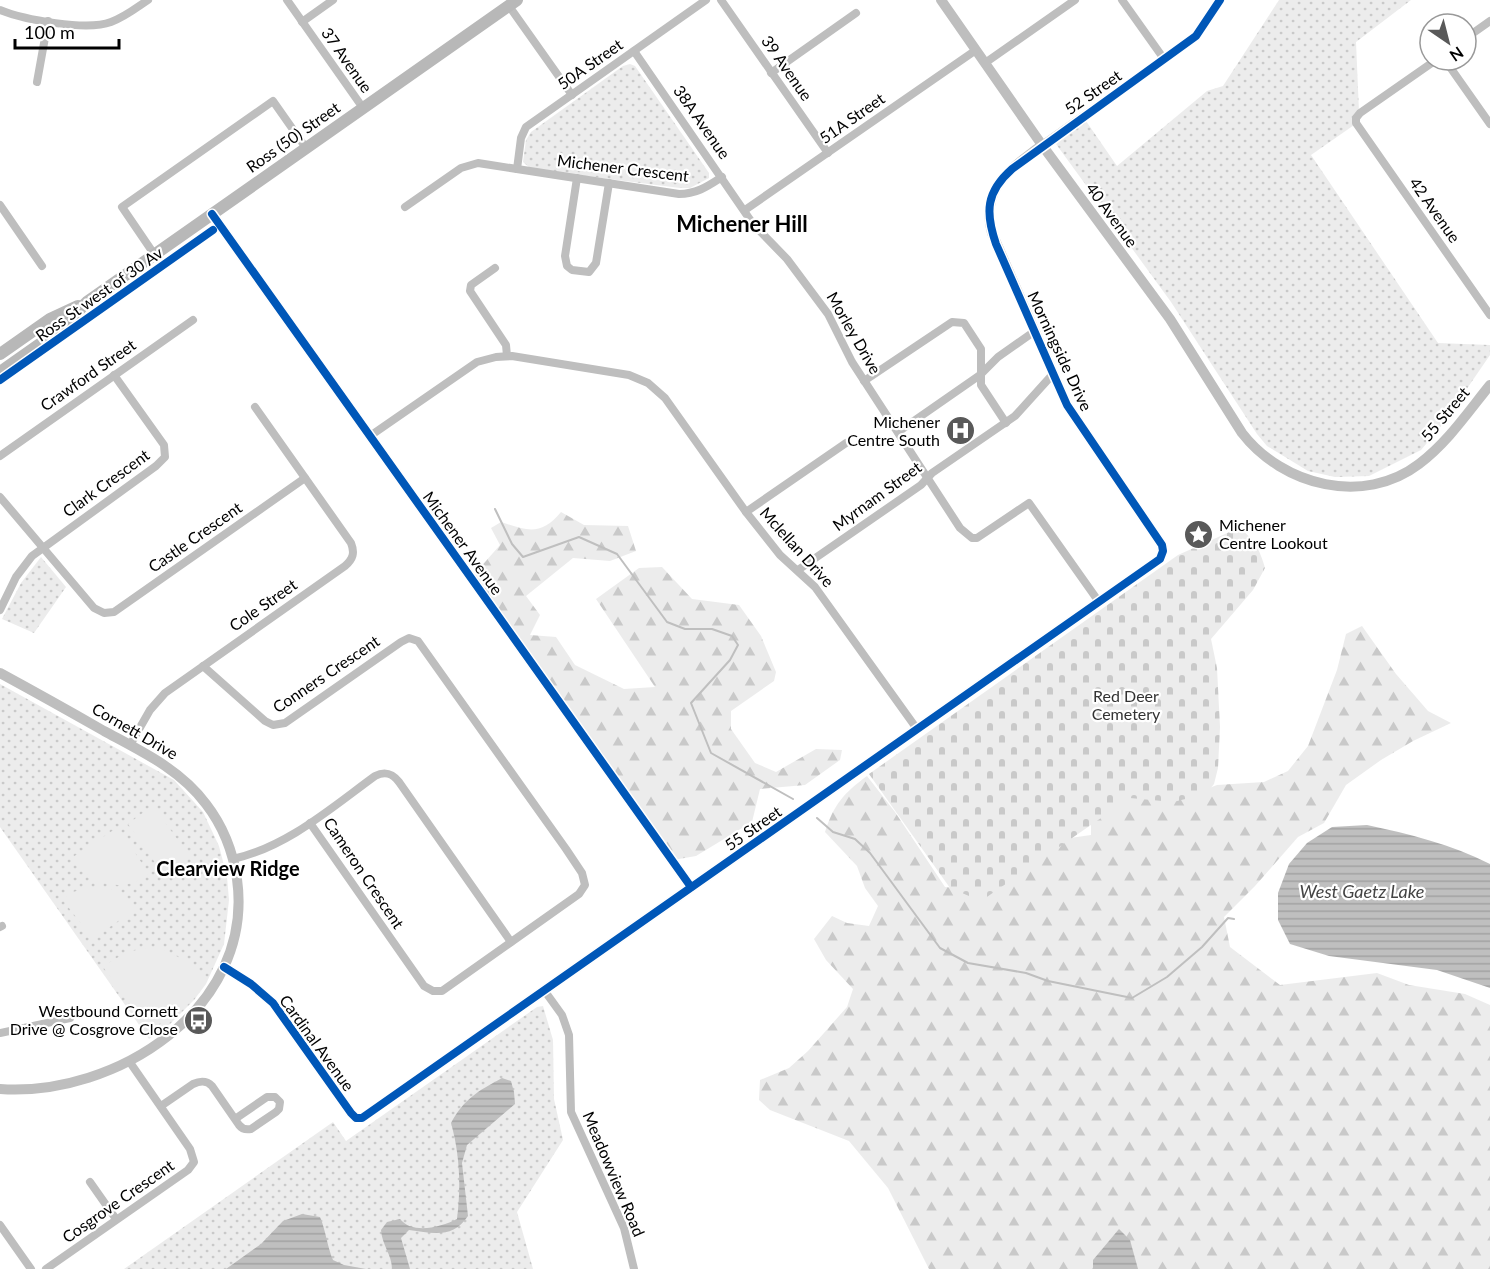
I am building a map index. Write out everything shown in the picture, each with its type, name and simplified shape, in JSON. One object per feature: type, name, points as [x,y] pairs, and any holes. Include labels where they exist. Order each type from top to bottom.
[{"type":"main road","name":"Ross (50) Street","points":[[0,372],[57,332],[87,302],[511,2]]},
{"type":"main road","name":"Ross (50) Street","points":[[0,354],[50,320],[87,302]]},
{"type":"street","points":[[0,10],[81,26],[103,25],[120,19],[148,0]]},
{"type":"street","name":"37 Avenue","points":[[287,0],[363,108]]},
{"type":"street","points":[[302,22],[333,0]]},
{"type":"street","name":"50A Street","points":[[517,168],[521,138],[526,128],[706,0]]},
{"type":"street","name":"39 Avenue","points":[[721,0],[828,153]]},
{"type":"street","name":"40 Avenue","points":[[940,0],[1042,145],[1170,319],[1238,427],[1257,450]]},
{"type":"street","points":[[985,63],[1075,0]]},
{"type":"street","points":[[1122,0],[1164,59]]},
{"type":"street","name":"52 Street","points":[[989,210],[992,194],[1003,177],[1042,145],[1198,34],[1220,0]]},
{"type":"street","points":[[511,2],[572,95]]},
{"type":"street","points":[[771,73],[856,13]]},
{"type":"street","points":[[37,82],[48,21]]},
{"type":"street","name":"51A Street","points":[[745,210],[976,50]]},
{"type":"street","name":"38A Avenue","points":[[634,51],[745,210]]},
{"type":"street","name":"42 Avenue","points":[[1419,72],[1360,113],[1356,118],[1356,123],[1490,315]]},
{"type":"street","points":[[1453,72],[1490,124]]},
{"type":"street","points":[[154,254],[122,207],[273,101],[306,148]]},
{"type":"street","name":"Michener Crescent","points":[[405,207],[461,168],[471,164],[517,168],[686,194],[702,190],[722,177]]},
{"type":"street","points":[[577,178],[565,260],[569,269],[585,272],[592,270],[596,263],[609,183]]},
{"type":"street","points":[[0,205],[42,266]]},
{"type":"street","name":"Morley Drive","points":[[745,210],[759,231],[787,259],[828,314],[841,343],[864,381],[960,528],[974,538],[981,536],[1029,503],[1099,602]]},
{"type":"street","name":"Morningside Drive","points":[[989,210],[990,224],[996,244],[1067,405],[1162,545],[1162,554]]},
{"type":"street","name":"Michener Avenue","points":[[212,214],[691,887]]},
{"type":"street","points":[[495,268],[471,285],[470,291],[506,345],[507,356]]},
{"type":"street","name":"Crawford Street","points":[[0,456],[193,320]]},
{"type":"street","points":[[864,381],[952,321],[964,323],[980,345],[982,387],[1006,423]]},
{"type":"street","points":[[898,432],[980,375],[998,357],[1035,331]]},
{"type":"street","points":[[370,436],[477,363],[496,357],[507,356],[622,374],[640,379],[654,387],[665,398],[746,512]]},
{"type":"street","name":"Myrnam Street","points":[[798,570],[1017,415],[1053,374]]},
{"type":"street","name":"Clark Crescent","points":[[0,610],[19,571],[42,547],[156,466],[165,457],[164,445],[114,375]]},
{"type":"street","name":"55 Street","points":[[1257,450],[1290,473],[1318,483],[1350,487],[1385,481],[1417,466],[1433,453],[1490,385]]},
{"type":"street","points":[[255,406],[305,478]]},
{"type":"street","name":"Mclellan Drive","points":[[846,443],[746,512],[775,549],[815,587],[917,729]]},
{"type":"street","name":"Castle Crescent","points":[[42,547],[94,608],[104,614],[110,614],[305,478]]},
{"type":"street","name":"Cole Street","points":[[130,745],[158,700],[174,686],[345,566],[352,557],[351,543],[305,478]]},
{"type":"street","points":[[0,497],[42,547]]},
{"type":"street","name":"55 Street","points":[[356,1118],[365,1116],[1160,559],[1162,554]]},
{"type":"street","name":"Conners Crescent","points":[[203,666],[265,721],[277,726],[285,723],[401,642],[413,639]]},
{"type":"street","name":"Cameron Crescent","points":[[413,639],[422,644],[584,877],[585,885],[579,894],[446,988],[430,991],[424,986],[310,823],[375,776],[384,773],[392,774],[511,942]]},
{"type":"street","name":"Cornett Drive","points":[[0,673],[175,772],[198,794],[223,832],[233,860],[238,887],[237,923],[224,967],[208,995],[170,1034],[129,1061],[91,1077],[41,1088],[0,1089]]},
{"type":"street","points":[[233,860],[273,846],[310,823]]},
{"type":"street","name":"Cardinal Avenue","points":[[224,967],[251,984],[273,1003],[356,1118]]},
{"type":"street","name":"Meadowview Road","points":[[544,990],[562,1015],[569,1035],[571,1112],[624,1228],[634,1269]]},
{"type":"street","points":[[0,1033],[70,1018]]},
{"type":"street","name":"Cosgrove Crescent","points":[[46,1269],[188,1170],[194,1162],[190,1149],[129,1061]]},
{"type":"street","points":[[161,1106],[193,1084],[202,1081],[212,1086],[241,1128],[251,1129],[279,1109],[280,1102],[275,1097],[267,1097],[235,1119]]},
{"type":"street","points":[[90,1182],[116,1219]]},
{"type":"street","points":[[0,1225],[31,1269]]},
{"type":"green space","points":[[1279,0],[1411,0],[1356,42],[1359,112],[1357,123],[1311,155],[1438,343],[1490,345],[1490,355],[1442,425],[1421,450],[1369,476],[1335,477],[1308,471],[1267,446],[1171,302],[1056,144],[1058,140],[1086,121],[1117,166],[1207,91],[1223,86]]},
{"type":"green space","points":[[630,64],[635,66],[709,173],[709,178],[690,188],[680,188],[531,169],[523,162],[526,140],[531,132],[623,66]]},
{"type":"green space","points":[[561,512],[584,525],[628,526],[636,551],[610,561],[573,558],[526,596],[540,615],[530,635],[556,637],[575,665],[624,689],[655,687],[596,599],[639,568],[662,567],[692,599],[739,605],[761,636],[776,672],[774,681],[731,711],[731,729],[755,763],[776,772],[816,749],[842,750],[840,760],[805,785],[760,789],[752,822],[696,856],[673,860],[471,578],[500,545],[491,528],[501,522],[519,528],[540,528],[554,520]]},
{"type":"green space","name":"Red Deer Cemetery","points":[[1234,530],[1242,530],[1251,538],[1265,568],[1253,590],[1211,639],[1217,668],[1220,727],[1218,768],[1214,784],[1206,794],[1173,802],[1130,798],[981,901],[950,888],[869,774],[1178,555]]},
{"type":"green space","points":[[41,557],[66,587],[34,633],[2,619],[21,583]]},
{"type":"green space","points":[[1362,626],[1396,674],[1428,711],[1451,723],[1413,741],[1346,785],[1324,823],[1298,837],[1224,917],[1230,947],[1280,985],[1377,973],[1409,985],[1465,994],[1490,1005],[1490,1269],[929,1269],[888,1188],[849,1141],[770,1110],[759,1100],[760,1080],[789,1068],[808,1051],[847,1007],[853,989],[826,960],[814,939],[832,916],[847,923],[869,926],[878,906],[865,888],[857,866],[825,832],[836,806],[852,788],[867,776],[895,812],[945,887],[972,889],[1049,841],[1091,835],[1091,822],[1125,790],[1186,797],[1217,785],[1264,782],[1288,771],[1308,746],[1337,670],[1346,634]]},
{"type":"green space","points":[[0,684],[174,780],[203,812],[219,846],[227,877],[229,900],[224,944],[206,984],[194,1000],[169,1025],[149,1039],[0,827]]},
{"type":"green space","points":[[153,805],[189,856],[163,874],[128,824]]},
{"type":"green space","points":[[118,827],[149,874],[128,884],[107,884],[87,875],[70,859]]},
{"type":"green space","points":[[107,887],[123,895],[135,909],[93,939],[62,899],[83,889]]},
{"type":"green space","points":[[153,947],[169,952],[182,960],[205,982],[183,1006],[150,1031],[103,967],[127,953]]},
{"type":"green space","points":[[543,1006],[553,1040],[554,1099],[563,1140],[517,1212],[533,1269],[124,1269],[333,1122],[346,1141],[537,1007]]},
{"type":"water","name":"West Gaetz Lake","points":[[1367,825],[1445,845],[1490,864],[1490,988],[1437,970],[1329,956],[1290,944],[1278,920],[1278,893],[1289,864],[1307,843],[1332,827]]},
{"type":"water","points":[[502,1078],[511,1081],[515,1104],[467,1145],[462,1163],[468,1216],[456,1228],[442,1233],[409,1230],[401,1238],[410,1269],[392,1269],[381,1230],[387,1222],[400,1219],[412,1227],[427,1228],[457,1219],[459,1171],[451,1123],[472,1096]]},
{"type":"water","points":[[302,1214],[320,1217],[333,1260],[344,1265],[366,1269],[226,1269],[261,1244],[283,1221]]},
{"type":"water","points":[[1119,1229],[1130,1240],[1138,1269],[1093,1269],[1093,1260]]},
{"type":"waterway","points":[[495,509],[512,544],[523,557],[579,537],[617,554],[667,622],[685,629],[712,629],[732,636],[738,645],[730,660],[691,703],[711,753],[793,799]]},
{"type":"waterway","points":[[817,818],[833,832],[855,839],[870,853],[940,948],[968,963],[1026,973],[1048,981],[1132,998],[1167,977],[1202,947],[1228,918],[1234,919]]},
{"type":"cycle path","points":[[224,967],[251,984],[273,1003],[351,1113],[356,1118],[362,1118],[1160,559],[1163,551],[1162,545],[1067,405],[996,244],[989,212],[997,186],[1012,169],[1196,36],[1220,0]]},
{"type":"cycle path","points":[[212,214],[691,887]]},
{"type":"cycle path","name":"Ross St west of 30 Av","points":[[0,380],[213,230]]},
{"type":"place","name":"Michener Centre South","points":[[961,431]]},
{"type":"place","name":"Michener Centre Lookout","points":[[1198,534]]},
{"type":"place","name":"Westbound Cornett Drive @ Cosgrove Close","points":[[199,1020]]},
{"type":"district","name":"Michener Hill","points":[[742,224]]},
{"type":"district","name":"Clearview Ridge","points":[[228,869]]}]
